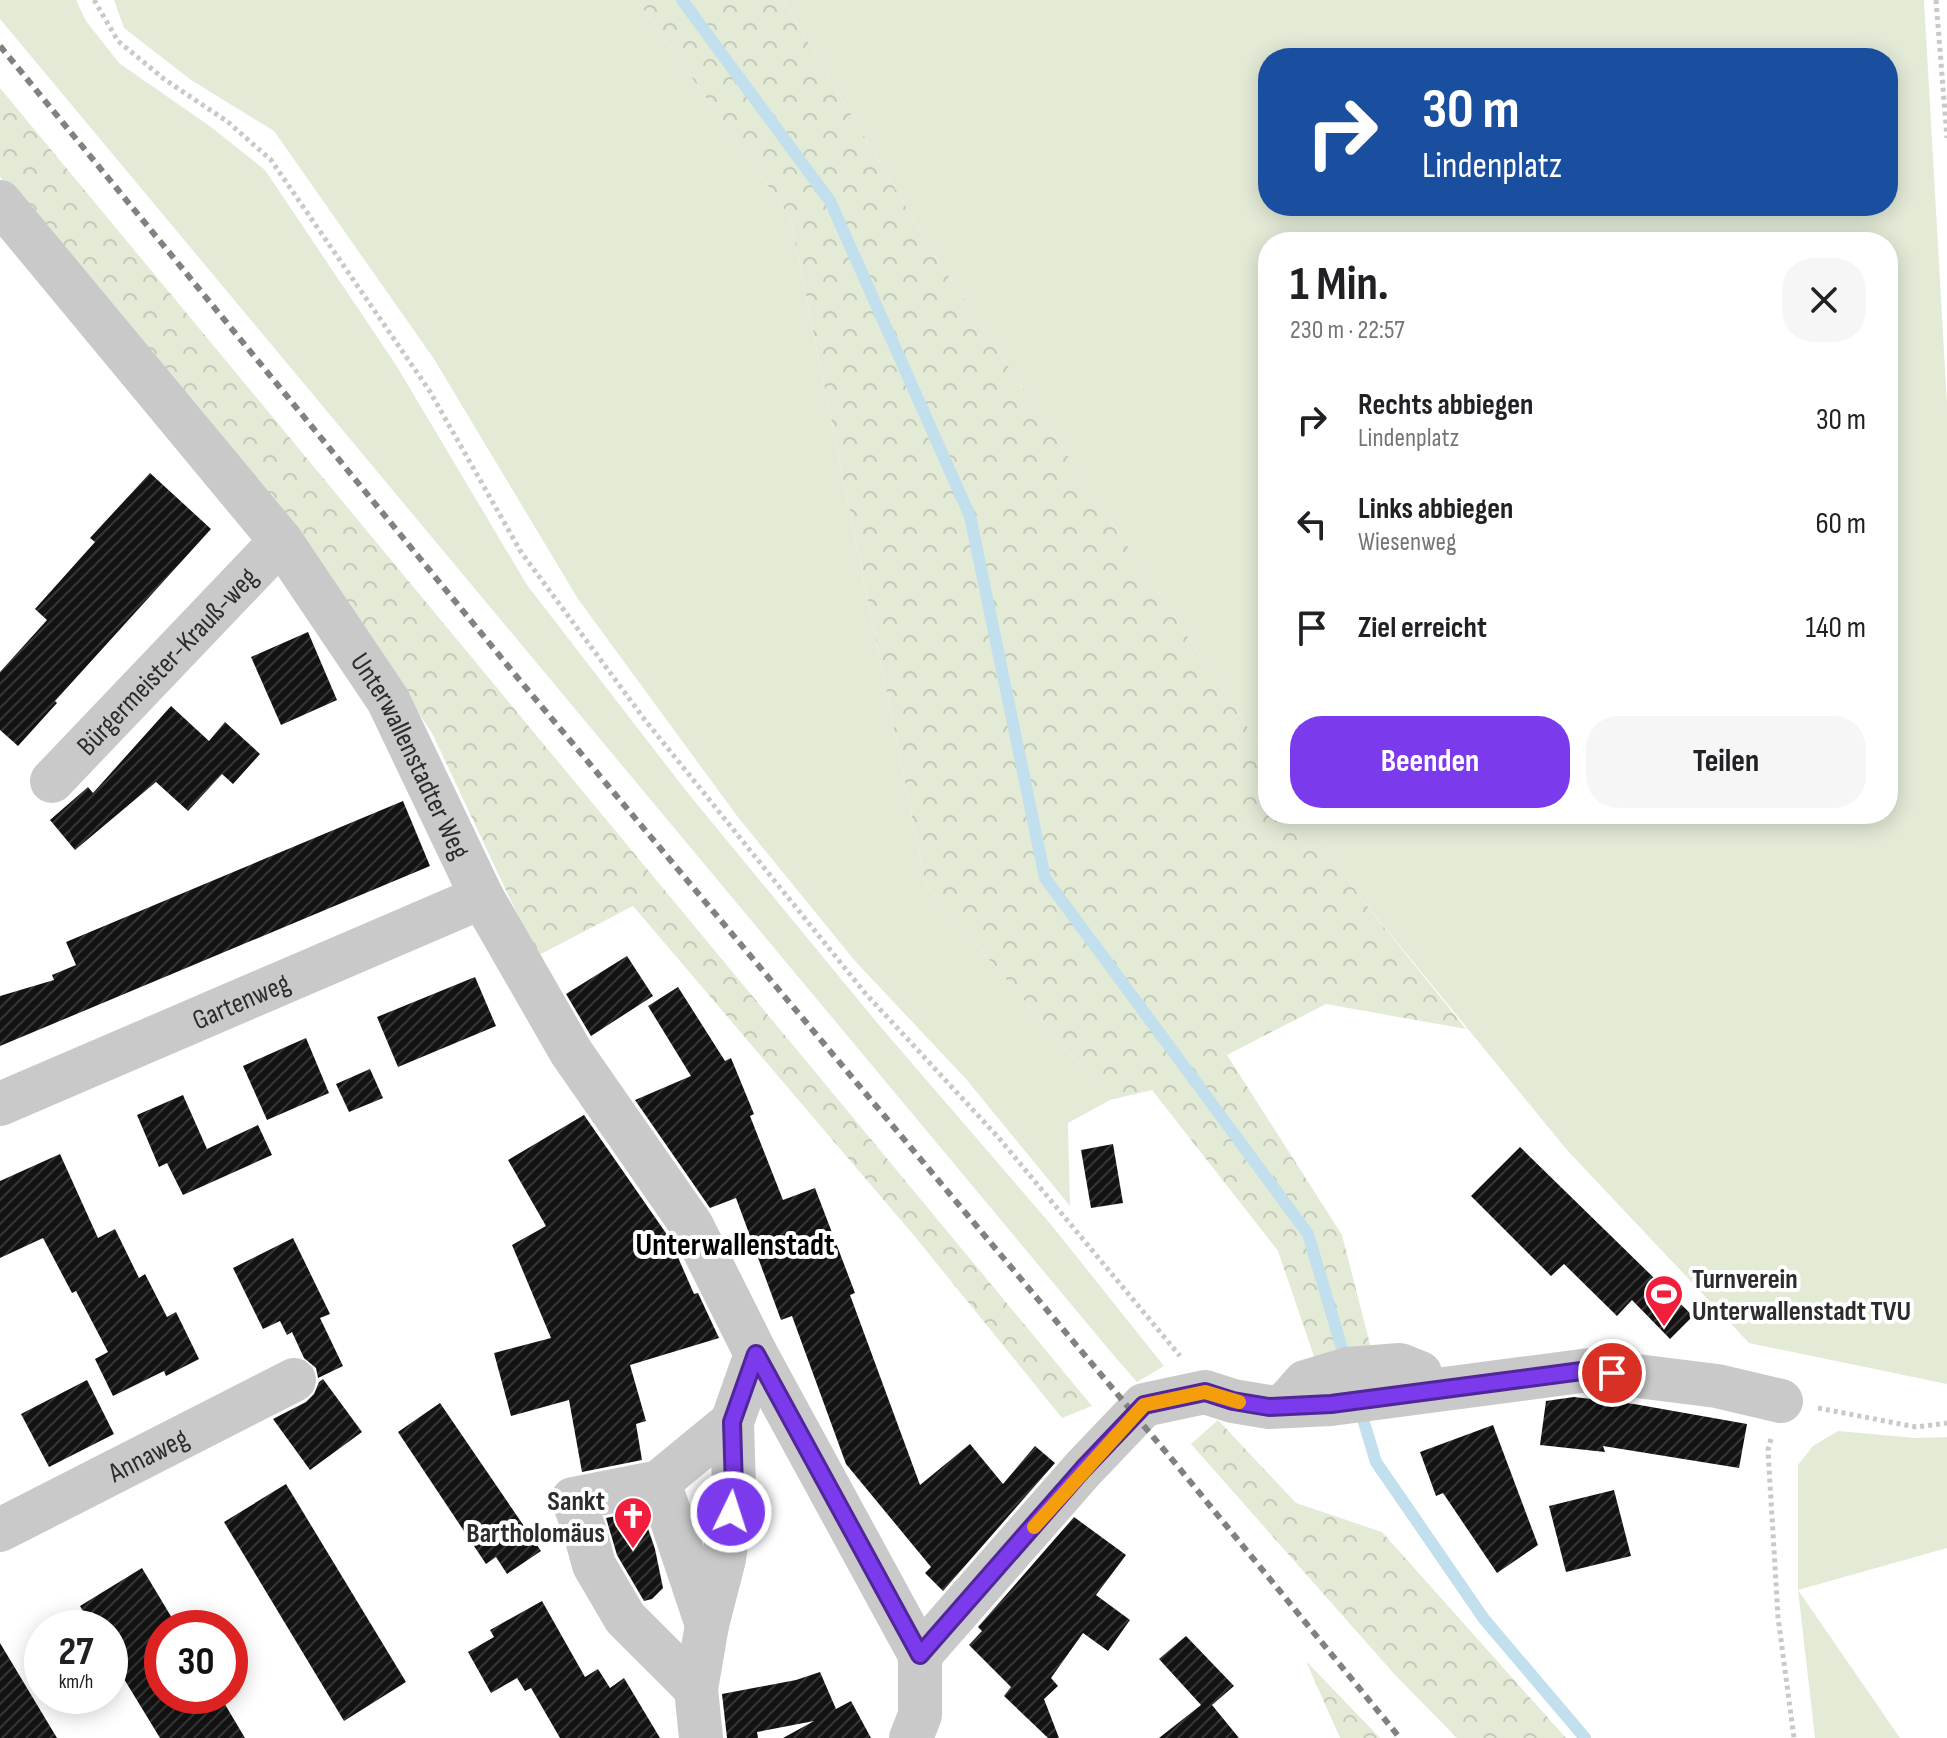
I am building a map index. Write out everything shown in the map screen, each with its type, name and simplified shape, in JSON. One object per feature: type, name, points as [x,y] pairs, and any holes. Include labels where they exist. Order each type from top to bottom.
[{"type":"street","name":"Unterwallenstadter Weg","points":[[0,202],[281,541],[388,700],[482,897],[571,1052],[692,1226],[756,1354],[920,1655]]},
{"type":"street","name":"Bürgermeister-Krauß-weg","points":[[52,781],[281,541]]},
{"type":"street","name":"Gartenweg","points":[[0,1104],[482,897]]},
{"type":"street","points":[[701,1738],[696,1689],[707,1625],[724,1559],[734,1488],[732,1422],[756,1354]]},
{"type":"street","points":[[1284,1406],[1305,1382],[1348,1369],[1400,1365],[1452,1386]]},
{"type":"street","points":[[911,1738],[920,1715],[920,1655],[1083,1469],[1144,1405],[1205,1392],[1233,1401],[1284,1406],[1331,1404],[1589,1370],[1717,1386],[1781,1401]]},
{"type":"street","name":"Annaweg","points":[[0,1530],[294,1380]]},
{"type":"street","points":[[696,1689],[625,1618],[594,1565],[573,1499],[659,1482],[732,1422]]},
{"type":"street","points":[[659,1482],[707,1625]]},
{"type":"path","points":[[88,0],[96,3],[118,41],[164,79],[228,122],[271,160],[429,390],[521,552],[645,720],[865,993],[998,1137],[1181,1357],[1205,1392]]},
{"type":"path","points":[[1936,0],[1947,138]]},
{"type":"path","points":[[1794,1738],[1778,1617],[1768,1450],[1781,1401],[1916,1427],[1947,1423]]},
{"type":"green space","points":[[0,0],[76,0],[86,21],[119,63],[211,127],[265,170],[396,365],[527,585],[687,792],[879,1025],[1053,1227],[1164,1366],[1137,1382],[1115,1357],[0,19]]},
{"type":"green space","points":[[114,0],[637,0],[790,217],[926,886],[1110,1100],[1068,1123],[1070,1206],[966,1079],[855,961],[737,816],[578,599],[434,359],[274,131],[191,80],[124,28]]},
{"type":"green space","points":[[637,0],[783,0],[934,254],[1258,743],[1258,824],[1312,824],[1360,897],[1466,1029],[1326,1004],[1227,1055],[1342,1235],[1372,1352],[1318,1368],[1278,1251],[1152,1090],[1110,1100],[926,886],[790,217]]},
{"type":"green space","points":[[783,0],[1924,0],[1947,404],[1947,1384],[1749,1343],[1566,1149],[1360,897],[1312,824],[1898,824],[1898,232],[1258,232],[1258,743],[934,254]]},
{"type":"green space","points":[[0,88],[1092,1406],[1062,1418],[916,1238],[633,906],[537,956],[432,733],[306,546],[0,177]]},
{"type":"green space","points":[[1218,1420],[1296,1503],[1382,1532],[1566,1738],[1457,1738],[1396,1676],[1191,1444]]},
{"type":"green space","points":[[1838,1431],[1916,1438],[1947,1437],[1947,1548],[1798,1590],[1798,1465],[1813,1446]]},
{"type":"green space","points":[[1798,1590],[1900,1738],[1815,1738]]},
{"type":"green space","points":[[1306,1661],[1380,1738],[1340,1738]]},
{"type":"building","points":[[150,473],[211,529],[18,746],[0,730],[0,672],[47,620],[35,609],[95,542],[90,538]]},
{"type":"building","points":[[308,632],[337,700],[281,725],[251,657]]},
{"type":"building","points":[[171,706],[209,741],[225,722],[260,754],[233,784],[222,774],[188,811],[156,782],[75,850],[50,820],[88,787],[93,793]]},
{"type":"building","points":[[403,801],[430,866],[0,1046],[0,996],[54,980],[52,975],[76,965],[66,942]]},
{"type":"building","points":[[627,956],[653,996],[591,1036],[566,994]]},
{"type":"building","points":[[475,977],[496,1026],[398,1067],[377,1017]]},
{"type":"building","points":[[678,987],[725,1061],[731,1058],[783,1200],[815,1188],[855,1293],[850,1295],[920,1485],[970,1444],[1003,1484],[1035,1446],[1055,1463],[943,1591],[925,1573],[931,1567],[846,1464],[792,1316],[781,1320],[736,1198],[710,1208],[635,1100],[691,1076],[648,1006]]},
{"type":"building","points":[[306,1038],[329,1093],[267,1120],[243,1066]]},
{"type":"building","points":[[370,1069],[383,1098],[349,1112],[336,1084]]},
{"type":"building","points":[[183,1095],[207,1149],[258,1125],[272,1155],[183,1195],[167,1163],[159,1167],[137,1115]]},
{"type":"building","points":[[584,1115],[670,1239],[694,1294],[698,1293],[719,1338],[630,1365],[646,1421],[636,1424],[642,1460],[582,1472],[569,1400],[511,1416],[494,1353],[551,1338],[512,1245],[546,1226],[508,1160]]},
{"type":"building","points":[[1113,1144],[1123,1203],[1091,1208],[1081,1150]]},
{"type":"building","points":[[1520,1147],[1693,1316],[1670,1339],[1632,1300],[1617,1316],[1564,1264],[1551,1276],[1471,1196]]},
{"type":"building","points":[[60,1154],[98,1238],[115,1229],[139,1278],[145,1274],[167,1317],[176,1312],[199,1359],[166,1376],[164,1371],[113,1396],[95,1359],[108,1352],[76,1291],[72,1293],[43,1238],[0,1258],[0,1181]]},
{"type":"building","points":[[293,1238],[330,1314],[320,1318],[343,1366],[318,1378],[316,1368],[304,1358],[292,1332],[287,1335],[280,1321],[263,1329],[233,1268]]},
{"type":"building","points":[[323,1379],[362,1432],[310,1470],[273,1419],[306,1402]]},
{"type":"building","points":[[87,1380],[114,1434],[49,1467],[21,1414]]},
{"type":"building","points":[[1574,1397],[1747,1424],[1739,1468],[1603,1446],[1605,1452],[1540,1445],[1546,1401]]},
{"type":"building","points":[[440,1403],[541,1551],[507,1574],[496,1557],[486,1564],[398,1432]]},
{"type":"building","points":[[1493,1425],[1538,1545],[1497,1573],[1443,1493],[1436,1496],[1420,1452]]},
{"type":"building","points":[[286,1484],[406,1682],[344,1721],[224,1522]]},
{"type":"building","points":[[1614,1490],[1631,1556],[1566,1572],[1549,1506]]},
{"type":"building","name":"Sankt Bartholomäus","points":[[642,1511],[655,1549],[663,1588],[652,1599],[644,1601],[617,1555],[606,1518]]},
{"type":"building","points":[[1074,1517],[1126,1555],[1096,1595],[1130,1620],[1108,1651],[1083,1633],[1051,1678],[1058,1686],[1044,1699],[1059,1738],[1048,1738],[1004,1696],[1011,1687],[969,1645],[982,1631],[978,1627]]},
{"type":"building","points":[[142,1568],[167,1610],[144,1610],[144,1712],[128,1686],[128,1610],[82,1610],[80,1606]]},
{"type":"building","points":[[542,1601],[585,1677],[598,1669],[610,1688],[624,1678],[660,1738],[560,1738],[531,1688],[525,1691],[517,1678],[491,1693],[468,1652],[494,1637],[490,1630]]},
{"type":"building","points":[[1186,1636],[1234,1686],[1212,1705],[1239,1738],[1159,1738],[1201,1705],[1159,1659]]},
{"type":"building","points":[[0,1643],[24,1683],[24,1714],[43,1714],[57,1738],[0,1738]]},
{"type":"building","points":[[820,1672],[836,1709],[851,1701],[871,1738],[783,1738],[814,1721],[757,1732],[758,1738],[727,1738],[722,1694],[796,1680]]},
{"type":"building","points":[[145,1714],[231,1714],[245,1738],[160,1738]]},
{"type":"waterway","points":[[682,0],[830,201],[970,516],[1045,878],[1308,1234],[1346,1362]]},
{"type":"waterway","points":[[1359,1406],[1376,1462],[1484,1619],[1585,1738]]},
{"type":"railway","points":[[0,46],[522,683],[1175,1463],[1400,1738]]},
{"type":"slow traffic","points":[[1034,1527],[1083,1469],[1144,1405],[1205,1392],[1239,1402]]},
{"type":"place","name":"Turnverein Unterwallenstadt TVU","points":[[1664,1328]]},
{"type":"place","name":"Sankt Bartholomäus","points":[[633,1550]]},
{"type":"district","name":"Unterwallenstadt","points":[[735,1244]]},
{"type":"route","points":[[731,1512],[734,1488],[732,1422],[756,1354],[920,1655],[1083,1469],[1144,1405],[1205,1392],[1269,1407],[1331,1404],[1589,1370],[1612,1373]]}]
